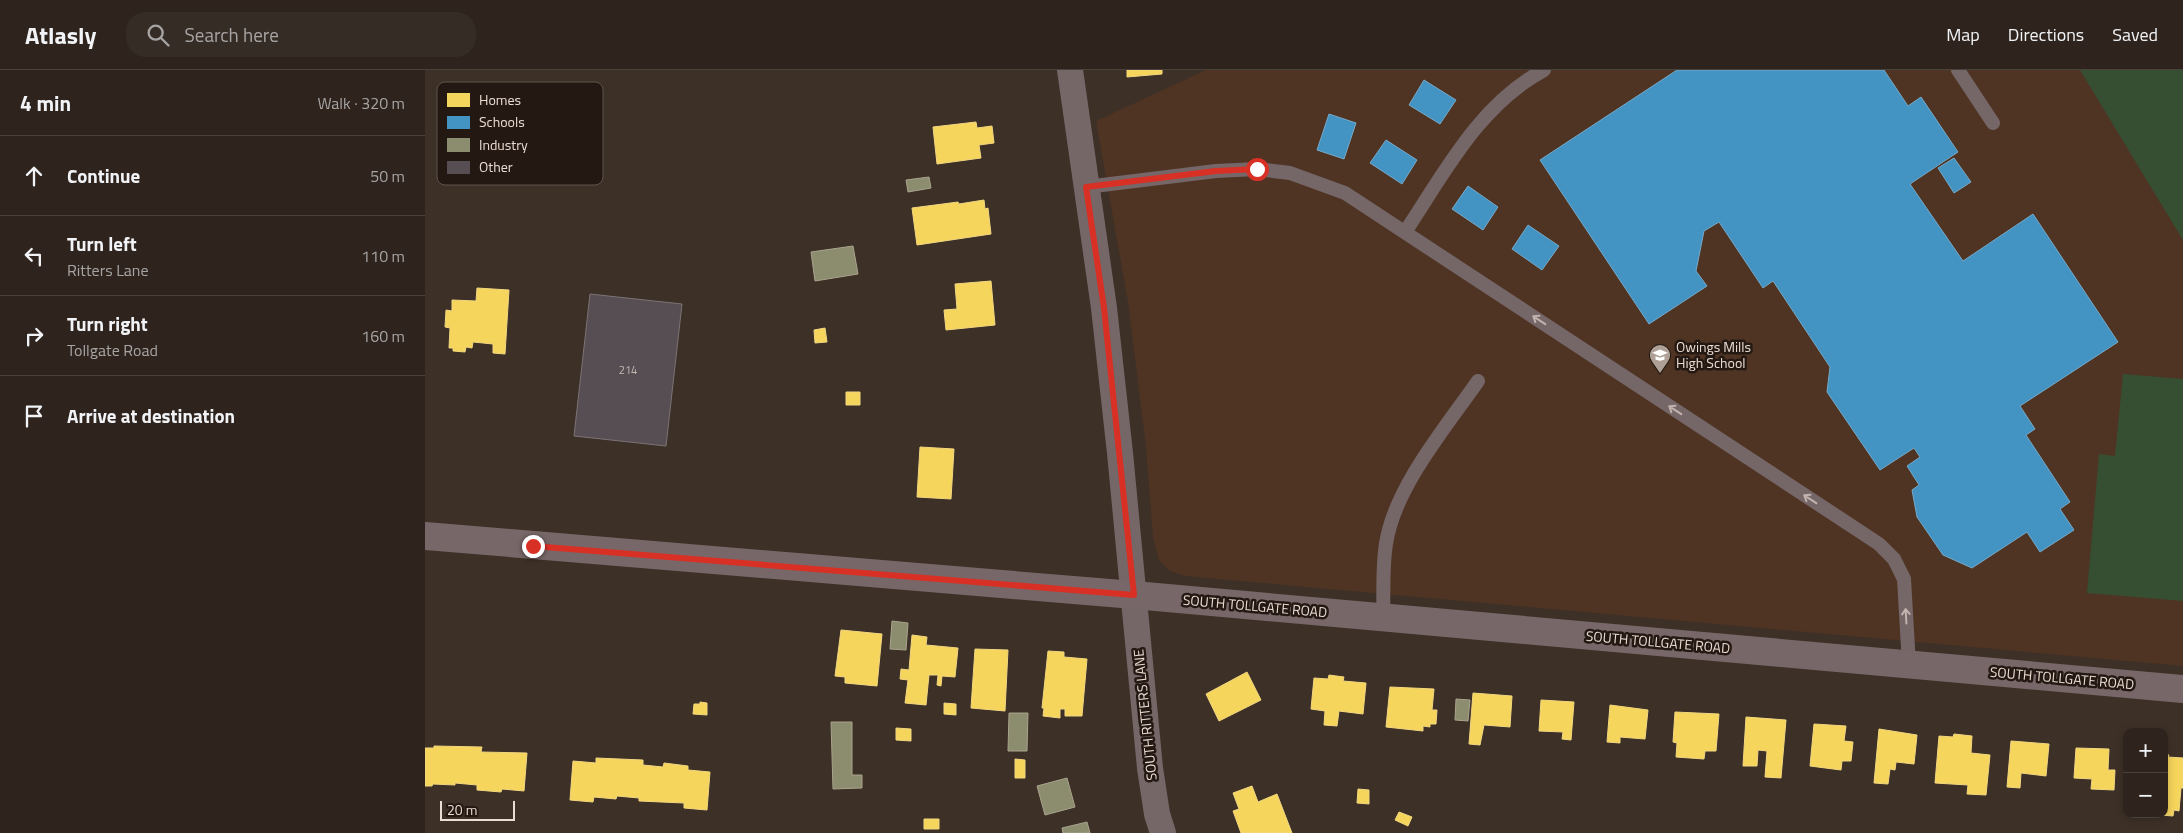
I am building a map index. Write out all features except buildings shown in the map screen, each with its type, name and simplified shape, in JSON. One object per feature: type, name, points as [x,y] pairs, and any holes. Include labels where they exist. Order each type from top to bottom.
[{"type":"street","name":"SOUTH RITTERS LANE","points":[[1070,70],[1105,318],[1150,768],[1157,814],[1163,833]]},
{"type":"street","name":"SOUTH TOLLGATE ROAD","points":[[425,536],[1134,595],[2183,689]]},
{"type":"lane","points":[[1405,232],[1476,126],[1503,98],[1531,77],[1544,70]]},
{"type":"lane","points":[[1958,70],[1993,123]]},
{"type":"lane","points":[[1086,187],[1216,171],[1257,169],[1290,172],[1345,193],[1879,544],[1894,559],[1904,579],[1909,664]]},
{"type":"lane","points":[[1383,617],[1386,544],[1400,500],[1426,456],[1478,381]]},
{"type":"shaded area","name":"Owings Mills High School","points":[[1206,70],[2183,70],[2183,666],[1185,576],[1170,571],[1159,560],[1153,537],[1146,447],[1128,302],[1096,121]]},
{"type":"green space","points":[[2080,70],[2183,70],[2183,240]]},
{"type":"green space","points":[[2123,374],[2183,379],[2183,601],[2087,593],[2099,454],[2115,456]]},
{"type":"place","name":"Owings Mills High School","points":[[1660,374]]},
{"type":"route","points":[[533,546],[1134,595],[1104,308],[1086,187],[1216,171],[1257,169]]}]
